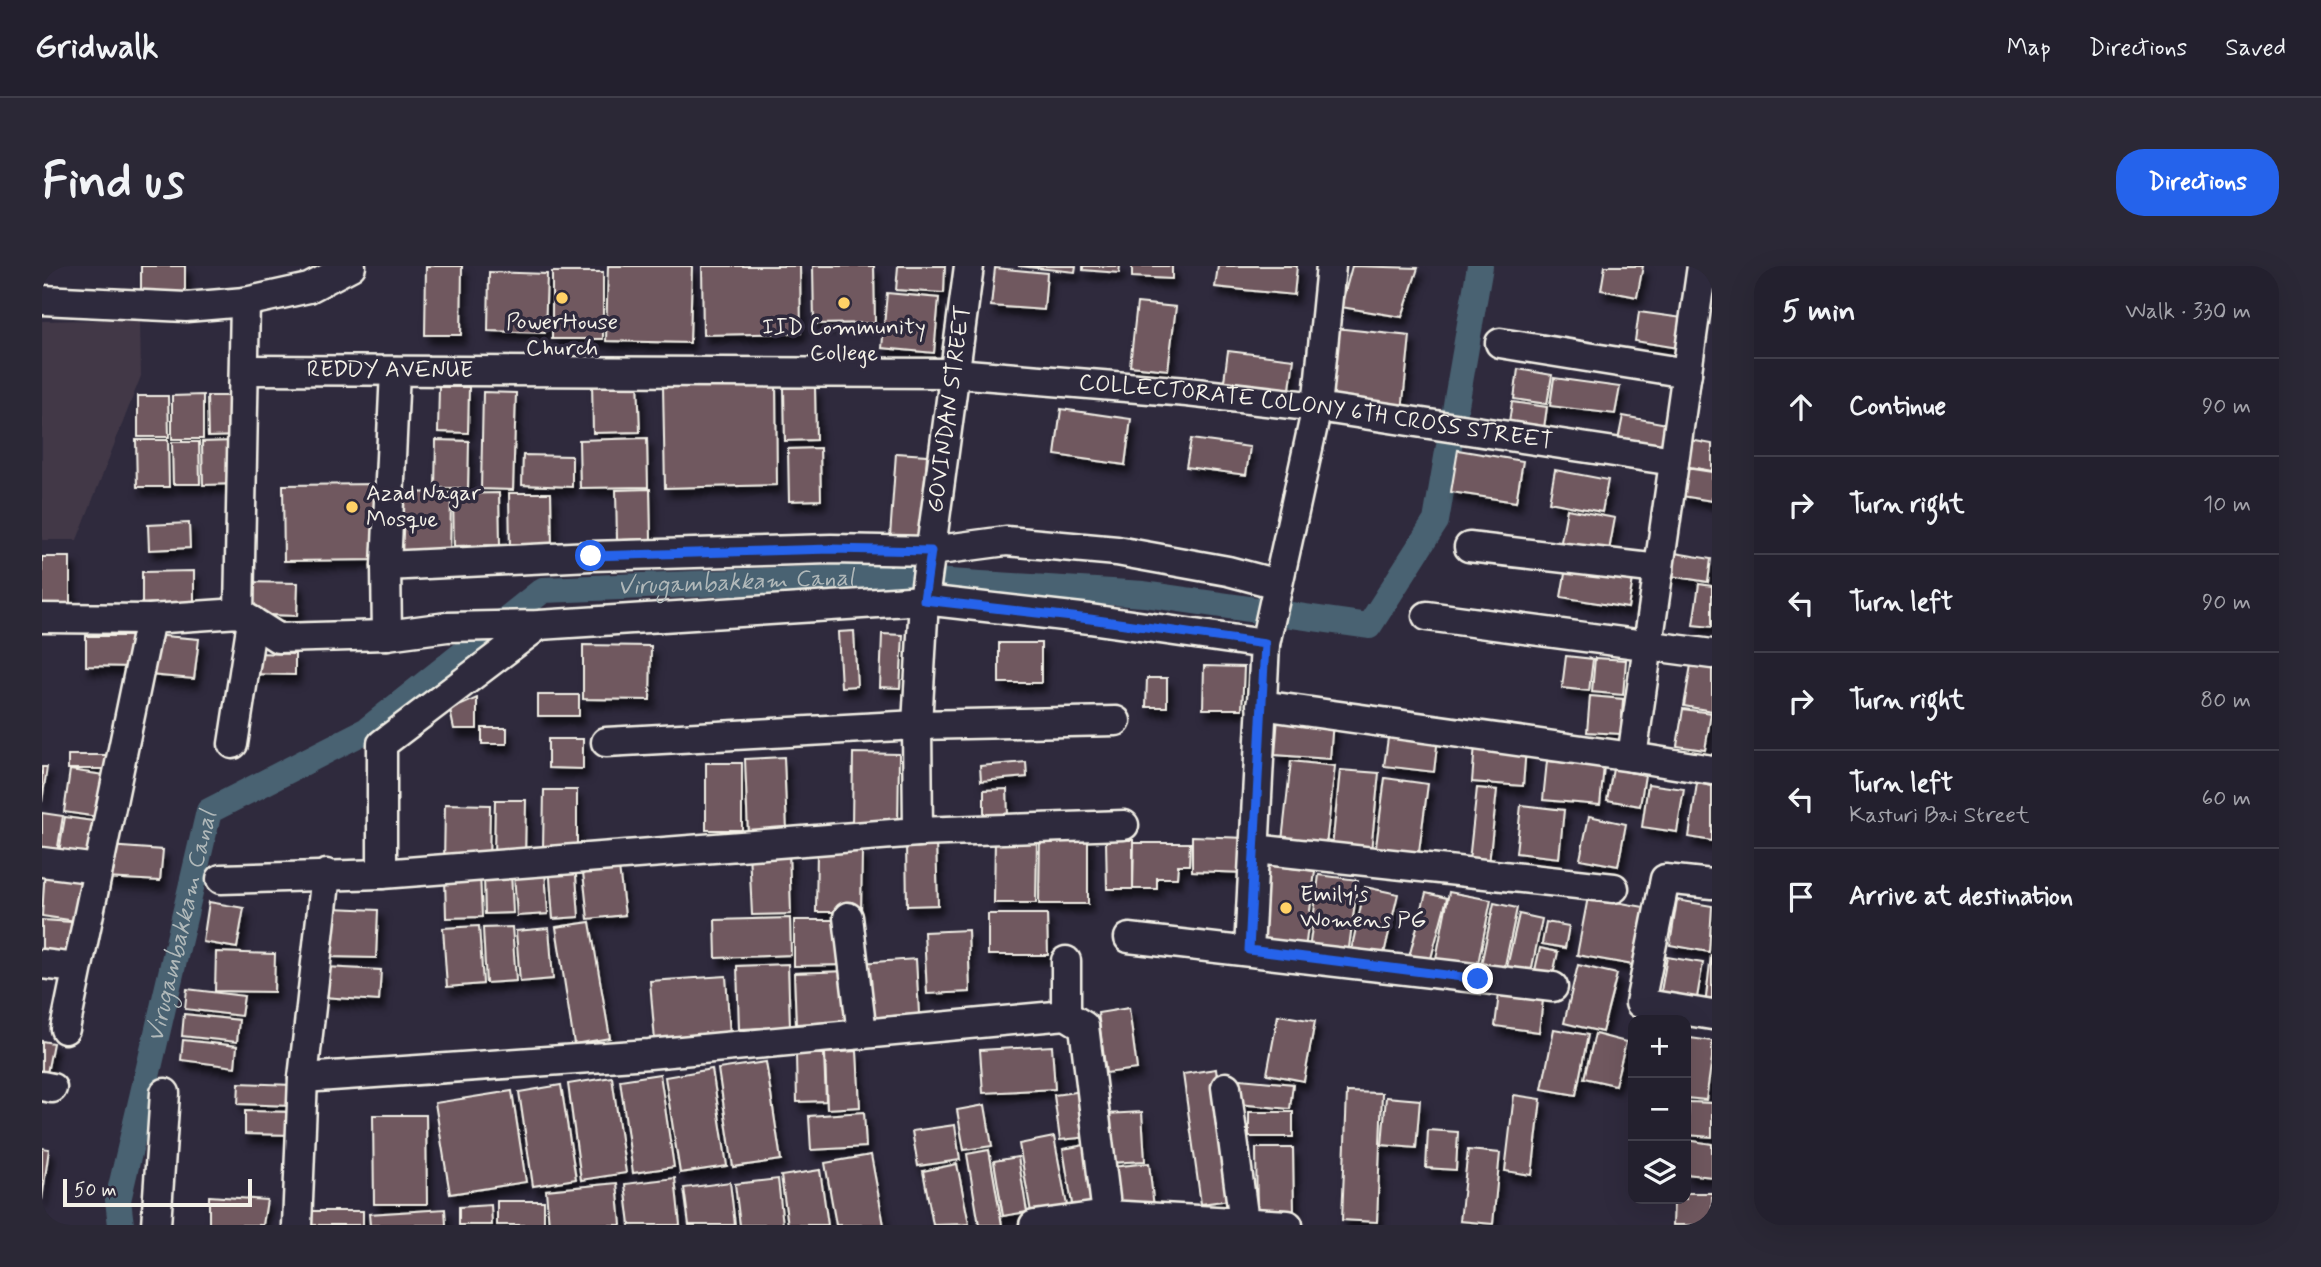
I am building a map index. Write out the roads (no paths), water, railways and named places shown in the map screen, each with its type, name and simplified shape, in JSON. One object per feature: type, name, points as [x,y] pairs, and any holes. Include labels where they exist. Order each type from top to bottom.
[{"type":"street","points":[[42,300],[186,307],[245,302],[309,288],[351,266]]},
{"type":"street","name":"GOVINDAN STREET","points":[[918,832],[917,725],[924,600],[969,266]]},
{"type":"street","points":[[1249,950],[1265,644],[1317,407],[1331,266]]},
{"type":"street","points":[[1632,757],[1702,266]]},
{"type":"street","points":[[233,744],[246,617],[245,302]]},
{"type":"street","points":[[1500,344],[1687,373]]},
{"type":"street","name":"REDDY AVENUE","points":[[245,370],[955,373]]},
{"type":"street","points":[[387,635],[386,566],[395,371]]},
{"type":"street","name":"COLLECTORATE COLONY 6TH CROSS STREET","points":[[955,373],[1187,392],[1317,407],[1674,461]]},
{"type":"street","points":[[386,566],[591,556],[831,549],[931,551],[1006,541],[1117,551],[1228,571],[1277,584]]},
{"type":"street","points":[[1469,547],[1659,569]]},
{"type":"street","points":[[42,618],[246,617],[278,638],[387,635],[447,627],[539,625],[924,600],[1090,619],[1265,644]]},
{"type":"street","points":[[1427,616],[1712,654]]},
{"type":"street","points":[[65,1028],[150,619]]},
{"type":"street","points":[[382,874],[382,744],[539,625]]},
{"type":"street","points":[[1261,705],[1712,770]]},
{"type":"street","points":[[606,742],[917,725],[1116,721]]},
{"type":"street","points":[[222,878],[382,874],[918,832],[1124,825]]},
{"type":"street","points":[[1255,849],[1614,888]]},
{"type":"street","points":[[42,862],[98,869]]},
{"type":"street","points":[[297,1225],[303,1078],[326,874]]},
{"type":"street","points":[[1712,884],[1665,879],[1640,1003],[1712,1015]]},
{"type":"street","points":[[848,917],[862,1034]]},
{"type":"street","points":[[1129,938],[1553,987]]},
{"type":"street","points":[[1066,961],[1066,1015]]},
{"type":"street","points":[[42,964],[77,968]]},
{"type":"street","points":[[303,1078],[649,1054],[1066,1015],[1084,1026],[1107,1215]]},
{"type":"street","points":[[1226,1087],[1244,1222]]},
{"type":"street","points":[[156,1225],[165,1093]]},
{"type":"street","points":[[1034,1225],[1107,1215],[1288,1225]]},
{"type":"waterway","name":"Virugambakkam Canal","points":[[121,1225],[118,1200],[209,811],[367,730],[543,590],[869,577],[1144,594],[1369,626],[1436,521],[1480,266]]},
{"type":"place","name":"PowerHouse Church","points":[[562,298]]},
{"type":"place","name":"IID Community College","points":[[844,303]]},
{"type":"place","name":"Azad Nagar Mosque","points":[[352,507]]},
{"type":"place","name":"Emily's Womens PG","points":[[1286,908]]}]
